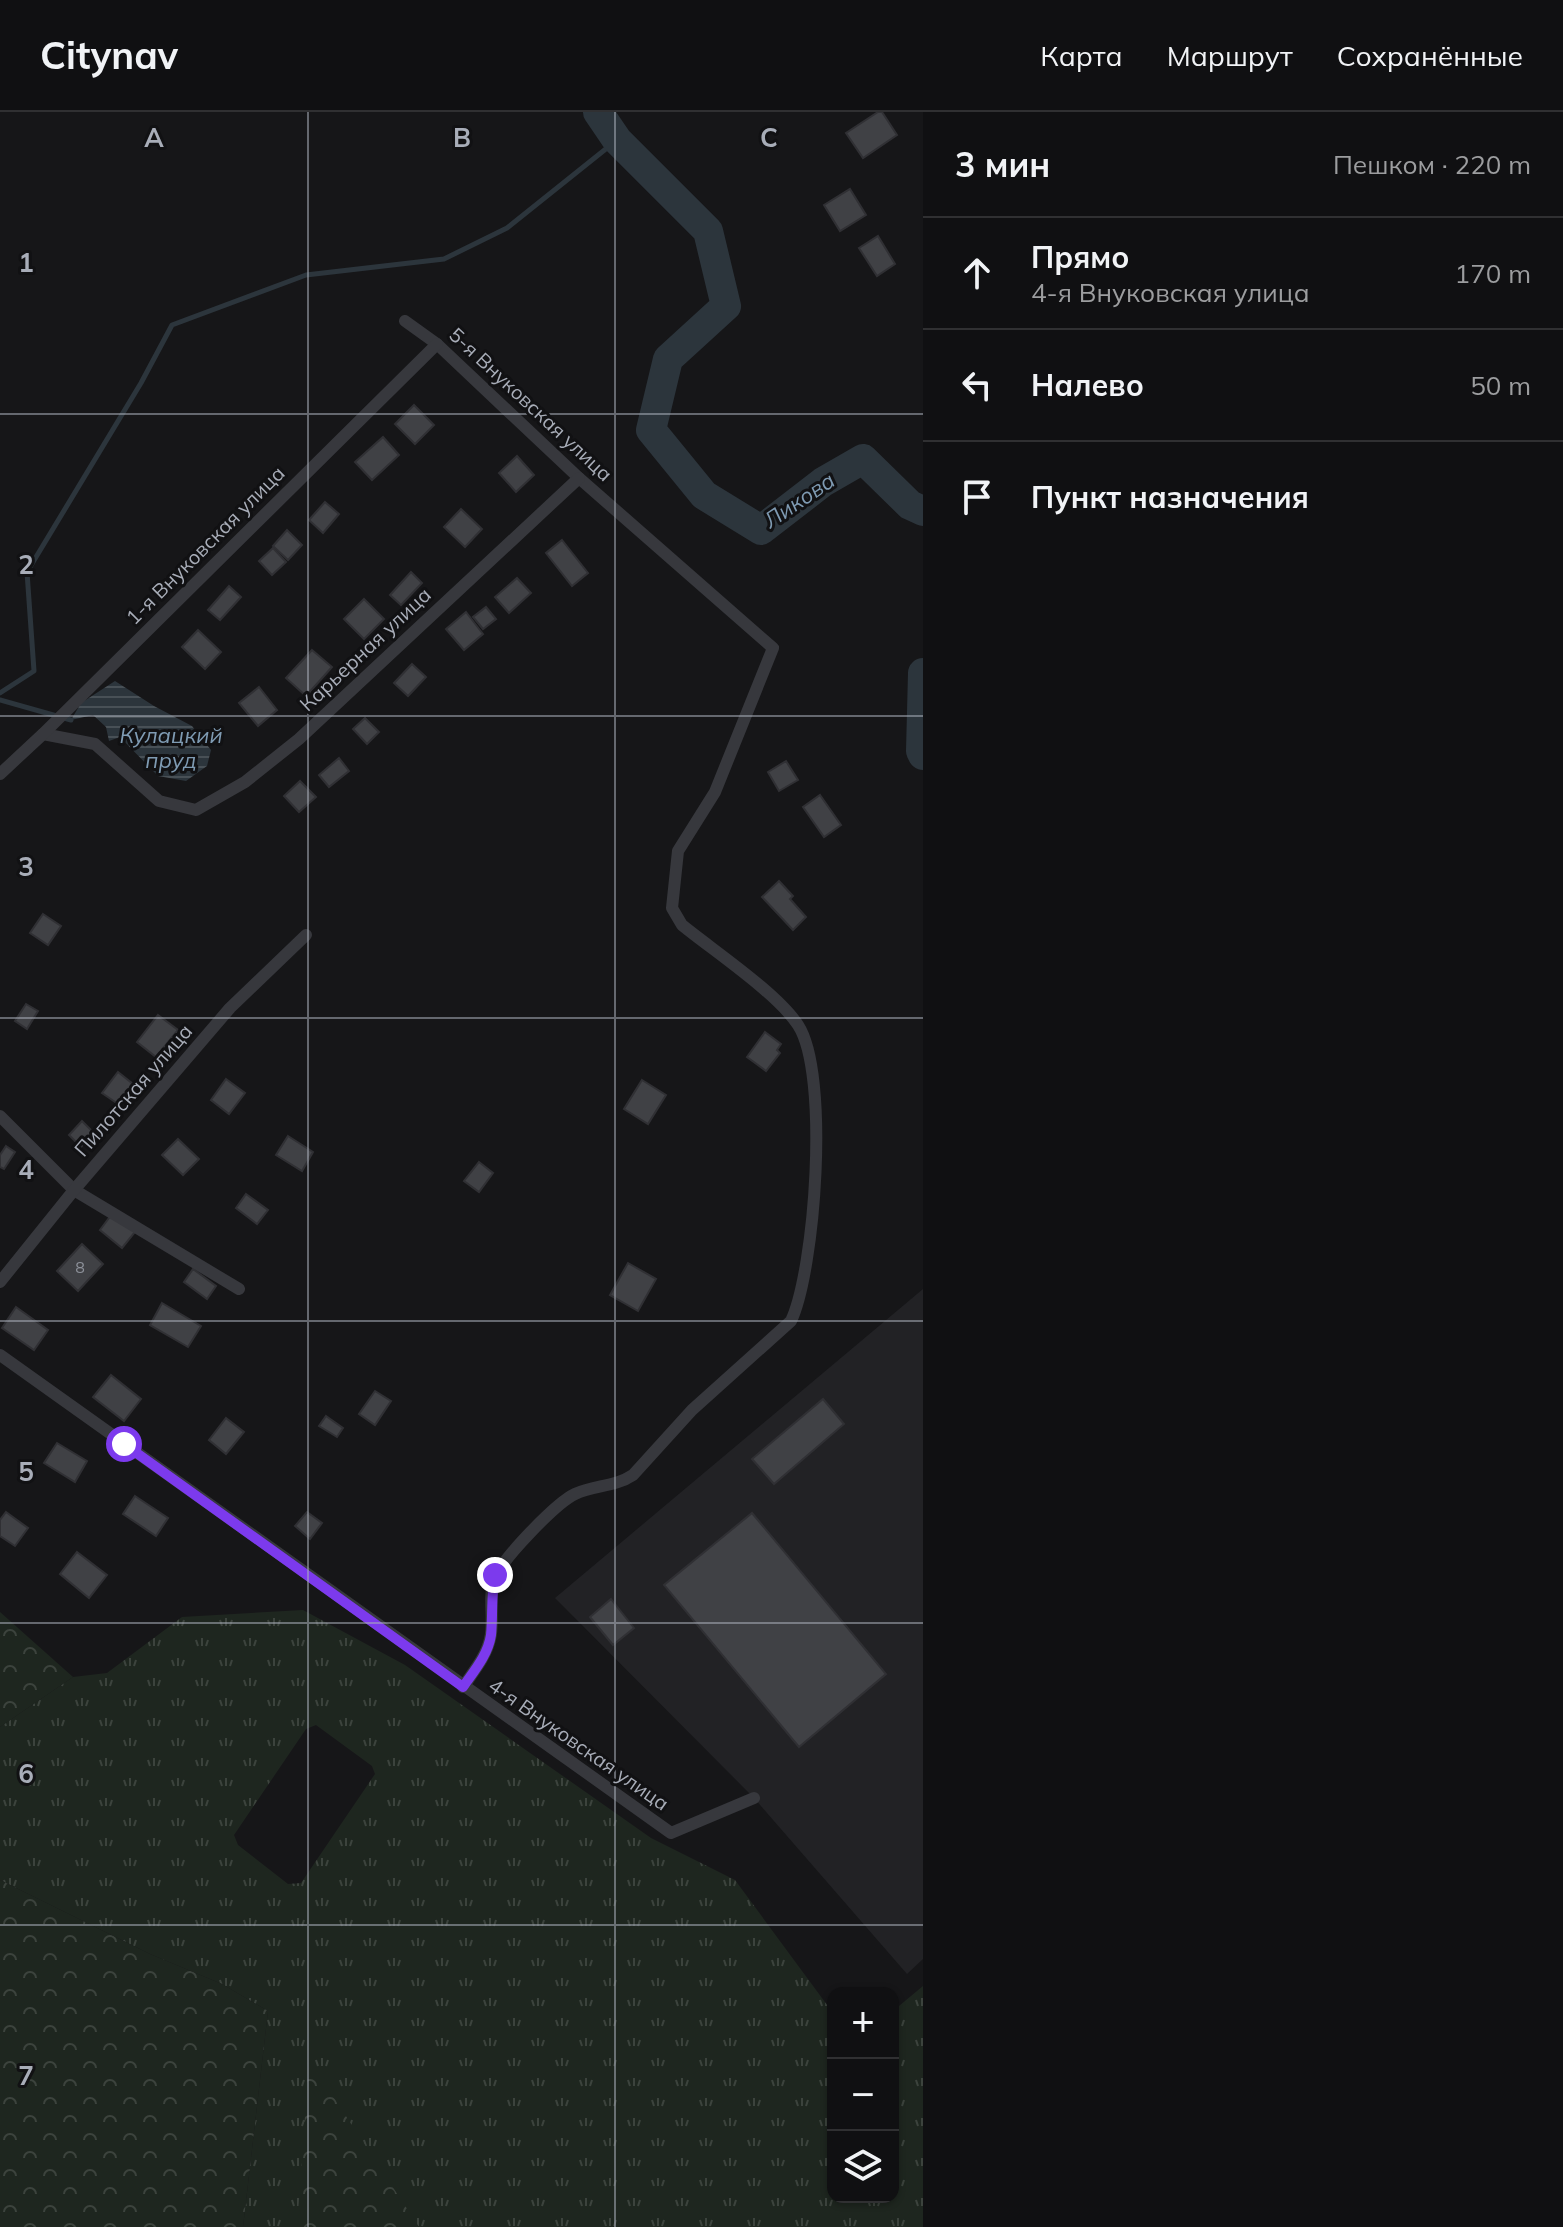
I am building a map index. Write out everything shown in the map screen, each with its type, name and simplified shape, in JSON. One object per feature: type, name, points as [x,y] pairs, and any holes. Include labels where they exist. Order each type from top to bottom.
[{"type":"street","name":"5-я Внуковская улица","points":[[405,321],[437,344],[579,478],[773,648],[715,792],[678,851],[672,908],[682,925],[779,1004],[799,1026],[810,1053],[817,1135],[804,1280],[800,1303],[791,1321],[692,1410],[633,1475],[623,1482],[576,1493],[548,1512],[495,1575],[491,1637],[484,1657],[463,1687]]},
{"type":"street","name":"1-я Внуковская улица","points":[[0,774],[437,344]]},
{"type":"street","name":"Карьерная улица","points":[[43,734],[95,744],[159,801],[196,810],[245,782],[299,739],[579,478]]},
{"type":"street","name":"Пилотская улица","points":[[0,1282],[74,1190],[230,1008],[306,935]]},
{"type":"street","points":[[0,1116],[74,1190],[239,1289]]},
{"type":"street","name":"4-я Внуковская улица","points":[[0,1355],[671,1833],[754,1798]]},
{"type":"shaded area","points":[[923,1289],[923,1959],[907,1974],[754,1798],[555,1598]]},
{"type":"green space","points":[[303,1610],[405,1665],[651,1838],[735,1880],[827,2005],[827,2203],[899,2203],[899,2006],[923,1986],[923,2227],[243,2227],[268,2011],[222,1984],[150,1954],[0,1880],[0,1727],[73,1677],[107,1673],[182,1617]],"holes":[[[316,1725],[372,1766],[375,1774],[301,1883],[288,1884],[238,1845],[234,1835],[306,1729]]]},
{"type":"green space","points":[[0,1612],[73,1677],[0,1727]]},
{"type":"green space","points":[[0,1880],[150,1954],[222,1984],[268,2011],[243,2227],[0,2227]]},
{"type":"green space","points":[[309,2060],[419,2227],[297,2227]]},
{"type":"water","name":"Кулацкий пруд","points":[[115,681],[192,726],[211,750],[207,766],[186,781],[158,776],[120,737],[109,741],[106,727],[93,715],[71,720],[81,703]]},
{"type":"building","points":[[882,112],[897,135],[863,158],[846,133]]},
{"type":"building","points":[[850,189],[866,215],[840,231],[824,205]]},
{"type":"building","points":[[878,236],[895,264],[877,276],[859,248]]},
{"type":"building","points":[[414,405],[434,425],[415,444],[395,424]]},
{"type":"building","points":[[383,437],[399,455],[372,480],[355,462]]},
{"type":"building","points":[[517,456],[534,475],[516,492],[499,473]]},
{"type":"building","points":[[325,502],[339,514],[323,533],[309,520]]},
{"type":"building","points":[[461,509],[482,529],[465,547],[444,527]]},
{"type":"building","points":[[287,530],[302,545],[288,560],[273,546]]},
{"type":"building","points":[[562,540],[588,573],[572,586],[546,553]]},
{"type":"building","points":[[273,548],[286,562],[272,575],[259,561]]},
{"type":"building","points":[[411,572],[422,583],[401,605],[390,595]]},
{"type":"building","points":[[517,578],[531,593],[509,613],[495,597]]},
{"type":"building","points":[[229,586],[241,597],[220,620],[208,610]]},
{"type":"building","points":[[364,599],[384,619],[364,639],[344,619]]},
{"type":"building","points":[[486,607],[496,619],[483,629],[473,617]]},
{"type":"building","points":[[466,612],[483,634],[464,650],[446,629]]},
{"type":"building","points":[[198,630],[221,652],[205,669],[182,647]]},
{"type":"building","points":[[312,650],[332,667],[306,696],[286,678]]},
{"type":"building","points":[[412,664],[426,677],[408,696],[394,683]]},
{"type":"building","points":[[259,687],[277,710],[258,726],[239,703]]},
{"type":"building","points":[[365,718],[379,732],[367,744],[353,729]]},
{"type":"building","points":[[339,758],[349,771],[329,787],[319,775]]},
{"type":"building","points":[[786,761],[798,780],[779,791],[768,772]]},
{"type":"building","points":[[300,781],[316,797],[299,812],[284,796]]},
{"type":"building","points":[[820,795],[841,825],[824,837],[803,807]]},
{"type":"building","points":[[779,881],[806,917],[793,930],[762,897]]},
{"type":"building","points":[[43,914],[61,926],[48,945],[30,933]]},
{"type":"building","points":[[26,1004],[38,1011],[27,1029],[15,1021]]},
{"type":"building","points":[[158,1015],[178,1030],[156,1057],[137,1042]]},
{"type":"building","points":[[765,1032],[781,1044],[777,1050],[780,1053],[766,1071],[747,1057]]},
{"type":"building","points":[[118,1072],[133,1084],[118,1104],[102,1093]]},
{"type":"building","points":[[226,1079],[245,1093],[229,1114],[211,1100]]},
{"type":"building","points":[[642,1080],[666,1095],[648,1124],[624,1109]]},
{"type":"building","points":[[82,1121],[94,1133],[81,1147],[69,1135]]},
{"type":"building","points":[[288,1136],[313,1152],[302,1171],[276,1155]]},
{"type":"building","points":[[178,1139],[199,1159],[183,1175],[162,1155]]},
{"type":"building","points":[[6,1146],[15,1152],[4,1169],[0,1167],[0,1155]]},
{"type":"building","points":[[479,1162],[493,1173],[479,1192],[464,1181]]},
{"type":"building","points":[[246,1194],[268,1210],[257,1224],[236,1208]]},
{"type":"building","points":[[112,1214],[135,1232],[122,1248],[100,1230]]},
{"type":"building","points":[[82,1244],[103,1264],[78,1291],[57,1271]]},
{"type":"building","points":[[628,1263],[656,1279],[638,1311],[610,1295]]},
{"type":"building","points":[[193,1269],[216,1286],[207,1299],[184,1282]]},
{"type":"building","points":[[162,1303],[201,1326],[188,1347],[150,1325]]},
{"type":"building","points":[[16,1307],[48,1330],[34,1350],[2,1328]]},
{"type":"building","points":[[111,1375],[141,1399],[124,1421],[93,1397]]},
{"type":"building","points":[[375,1391],[391,1401],[375,1425],[359,1414]]},
{"type":"building","points":[[823,1399],[844,1424],[774,1484],[752,1459]]},
{"type":"building","points":[[326,1416],[343,1428],[337,1437],[319,1426]]},
{"type":"building","points":[[226,1418],[244,1432],[226,1454],[209,1440]]},
{"type":"building","points":[[57,1443],[87,1461],[75,1482],[44,1463]]},
{"type":"building","points":[[135,1496],[168,1518],[156,1536],[123,1514]]},
{"type":"building","points":[[6,1512],[28,1528],[15,1546],[0,1536],[0,1520]]},
{"type":"building","points":[[307,1512],[322,1523],[310,1539],[295,1526]]},
{"type":"building","points":[[752,1513],[886,1674],[799,1747],[664,1585]]},
{"type":"building","points":[[77,1552],[107,1575],[89,1598],[60,1574]]},
{"type":"building","points":[[611,1599],[634,1628],[613,1645],[590,1617]]},
{"type":"waterway","name":"Ликова","points":[[598,112],[617,140],[708,231],[726,306],[668,359],[651,430],[704,495],[761,530],[823,482],[863,459],[910,505],[923,511]]},
{"type":"waterway","points":[[0,693],[34,671],[27,572],[141,383],[172,325],[306,275],[444,259],[507,228],[617,140]]},
{"type":"waterway","name":"Ликова","points":[[923,673],[923,755]]},
{"type":"waterway","points":[[0,700],[71,720]]},
{"type":"route","points":[[124,1444],[463,1687],[484,1657],[491,1637],[495,1575]]}]
